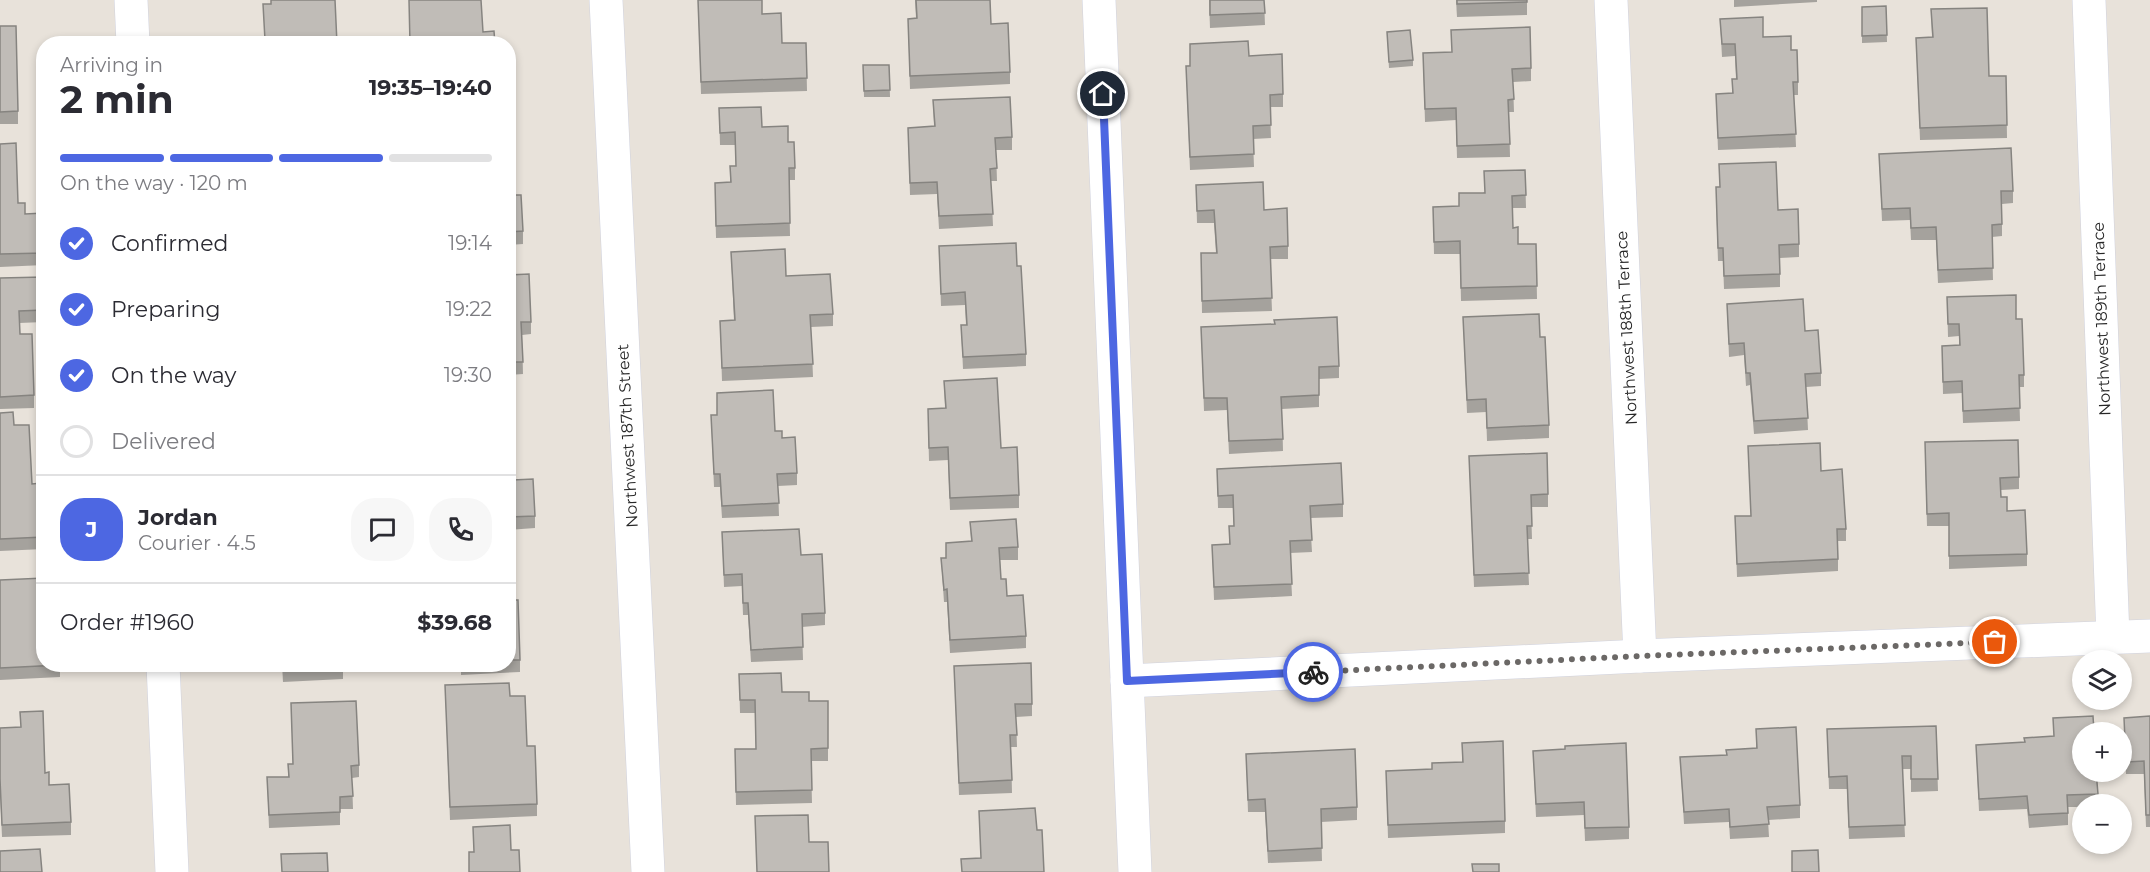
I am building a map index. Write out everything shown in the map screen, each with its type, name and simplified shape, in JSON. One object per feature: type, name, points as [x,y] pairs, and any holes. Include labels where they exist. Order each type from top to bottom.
[{"type":"street","points":[[131,0],[133,36]]},
{"type":"street","name":"Northwest 187th Street","points":[[606,0],[648,872]]},
{"type":"street","points":[[1100,0],[1135,872]]},
{"type":"street","name":"Northwest 188th Terrace","points":[[1611,0],[1641,656]]},
{"type":"street","name":"Northwest 189th Terrace","points":[[2089,0],[2113,637]]},
{"type":"street","points":[[1127,681],[1641,656],[2150,636]]},
{"type":"street","points":[[162,672],[172,872]]},
{"type":"building","points":[[271,0],[335,0],[337,36],[265,36],[263,4],[271,4]]},
{"type":"building","points":[[409,0],[481,0],[483,32],[494,31],[494,36],[410,36]]},
{"type":"building","points":[[698,0],[762,0],[762,14],[781,13],[782,43],[806,43],[807,78],[701,82]]},
{"type":"building","points":[[916,0],[990,0],[991,24],[1008,23],[1010,72],[910,76],[908,19],[917,18]]},
{"type":"building","points":[[1210,0],[1264,0],[1265,13],[1210,15]]},
{"type":"building","points":[[1457,0],[1527,0],[1527,2],[1457,4]]},
{"type":"building","points":[[1886,6],[1887,35],[1862,36],[1862,7]]},
{"type":"building","points":[[1987,8],[1989,76],[2006,76],[2007,125],[1920,128],[1916,38],[1933,37],[1931,9]]},
{"type":"building","points":[[1763,17],[1763,37],[1791,36],[1791,50],[1797,50],[1798,82],[1793,82],[1796,134],[1718,138],[1716,94],[1733,93],[1732,79],[1737,79],[1735,44],[1722,44],[1720,19]]},
{"type":"building","points":[[0,26],[16,26],[18,111],[0,112]]},
{"type":"building","points":[[1530,27],[1531,68],[1512,69],[1514,99],[1508,100],[1510,144],[1457,146],[1456,108],[1425,109],[1423,53],[1452,52],[1451,30]]},
{"type":"building","points":[[1410,30],[1413,60],[1389,62],[1387,32]]},
{"type":"building","points":[[1248,41],[1249,56],[1282,54],[1283,94],[1270,95],[1271,125],[1253,126],[1254,154],[1190,157],[1186,66],[1190,66],[1190,44]]},
{"type":"building","points":[[863,65],[889,65],[890,90],[864,91]]},
{"type":"building","points":[[1010,97],[1012,137],[995,138],[997,168],[990,169],[993,214],[939,216],[937,182],[910,183],[908,128],[935,126],[933,100]]},
{"type":"building","points":[[761,107],[762,127],[788,126],[788,142],[794,142],[795,168],[789,168],[790,223],[716,226],[715,183],[731,182],[730,166],[736,166],[735,132],[720,133],[719,108]]},
{"type":"building","points":[[16,143],[18,203],[25,203],[25,214],[36,213],[36,253],[0,254],[0,144]]},
{"type":"building","points":[[2011,148],[2013,191],[2001,191],[2002,224],[1992,225],[1993,268],[1938,270],[1936,227],[1911,228],[1910,208],[1882,209],[1879,154]]},
{"type":"building","points":[[1776,162],[1778,210],[1798,209],[1799,244],[1779,245],[1780,274],[1724,276],[1723,248],[1718,248],[1716,187],[1720,187],[1719,164]]},
{"type":"building","points":[[1525,170],[1526,195],[1512,196],[1513,228],[1518,227],[1518,244],[1536,244],[1537,286],[1461,288],[1460,241],[1434,242],[1433,207],[1459,206],[1459,193],[1485,193],[1484,171]]},
{"type":"building","points":[[1263,182],[1264,210],[1287,208],[1288,246],[1270,247],[1272,298],[1202,301],[1201,253],[1217,253],[1214,210],[1197,211],[1196,185]]},
{"type":"building","points":[[516,195],[521,195],[523,231],[516,231]]},
{"type":"building","points":[[1016,243],[1017,266],[1021,266],[1026,354],[963,357],[961,325],[967,325],[965,292],[941,294],[939,246]]},
{"type":"building","points":[[785,249],[786,276],[830,274],[833,314],[810,315],[813,364],[722,368],[720,321],[735,320],[731,252]]},
{"type":"building","points":[[529,274],[531,322],[521,322],[523,362],[516,362],[516,275]]},
{"type":"building","points":[[36,277],[36,310],[19,311],[20,334],[32,334],[34,395],[0,397],[0,278]]},
{"type":"building","points":[[2016,295],[2016,319],[2022,319],[2024,375],[2019,375],[2020,408],[1963,411],[1962,381],[1943,382],[1942,346],[1960,345],[1959,324],[1948,324],[1947,297]]},
{"type":"building","points":[[1803,299],[1805,331],[1818,330],[1821,373],[1805,374],[1808,418],[1754,421],[1750,373],[1746,373],[1744,343],[1729,344],[1727,304]]},
{"type":"building","points":[[1539,314],[1540,337],[1545,337],[1549,425],[1487,428],[1486,399],[1467,400],[1463,317]]},
{"type":"building","points":[[1337,317],[1339,366],[1319,367],[1319,395],[1281,397],[1283,439],[1229,441],[1227,398],[1204,398],[1201,327],[1275,324],[1274,320]]},
{"type":"building","points":[[997,378],[1001,448],[1017,447],[1019,495],[950,498],[948,447],[929,448],[928,409],[946,408],[944,381]]},
{"type":"building","points":[[773,390],[775,431],[782,431],[782,438],[795,437],[797,473],[777,474],[779,503],[722,506],[720,474],[714,474],[711,415],[717,415],[717,393]]},
{"type":"building","points":[[13,412],[14,425],[29,425],[32,484],[36,484],[36,537],[0,539],[0,413]]},
{"type":"building","points":[[2018,440],[2019,477],[2000,478],[2001,497],[2007,497],[2007,511],[2025,510],[2027,554],[1949,556],[1949,513],[1927,514],[1925,442]]},
{"type":"building","points":[[1820,443],[1821,471],[1842,469],[1846,529],[1837,529],[1838,559],[1737,564],[1735,516],[1751,516],[1748,446]]},
{"type":"building","points":[[1547,453],[1548,494],[1531,495],[1532,526],[1527,526],[1529,573],[1474,575],[1469,456]]},
{"type":"building","points":[[1341,463],[1343,504],[1310,506],[1312,540],[1290,541],[1292,584],[1214,587],[1212,545],[1230,544],[1229,526],[1234,526],[1233,495],[1218,496],[1217,469]]},
{"type":"building","points":[[533,479],[535,516],[516,517],[516,480]]},
{"type":"building","points":[[1016,519],[1018,547],[999,548],[1001,579],[1006,579],[1007,596],[1023,595],[1026,636],[950,640],[947,589],[944,590],[941,558],[946,558],[946,543],[972,541],[970,522]]},
{"type":"building","points":[[799,529],[801,555],[822,554],[825,613],[802,614],[803,647],[751,650],[748,603],[743,603],[742,574],[724,575],[722,532]]},
{"type":"building","points":[[36,578],[36,666],[0,668],[0,580]]},
{"type":"building","points":[[516,600],[518,600],[520,660],[516,660]]},
{"type":"building","points":[[1031,663],[1032,704],[1015,704],[1017,735],[1010,735],[1012,780],[959,783],[954,666]]},
{"type":"building","points":[[781,673],[782,692],[809,692],[809,701],[828,701],[828,748],[811,749],[812,790],[736,792],[735,749],[756,749],[755,700],[740,700],[739,674]]},
{"type":"building","points":[[509,683],[510,696],[525,696],[527,746],[535,746],[537,804],[450,807],[445,685]]},
{"type":"building","points":[[356,701],[359,765],[351,766],[353,796],[340,797],[340,812],[269,815],[267,777],[289,777],[288,764],[293,764],[291,703]]},
{"type":"building","points":[[43,711],[45,773],[49,772],[49,785],[69,784],[71,822],[2,825],[0,728],[21,727],[20,712]]},
{"type":"building","points":[[2093,716],[2093,722],[2072,722],[2072,782],[2097,782],[2098,794],[2067,795],[2068,813],[2029,815],[2027,796],[1979,799],[1976,745],[2025,742],[2024,738],[2054,736],[2053,718]]},
{"type":"building","points":[[2150,716],[2150,815],[2146,815],[2144,761],[2132,762],[2132,722],[2124,722],[2124,718]]},
{"type":"building","points":[[1936,726],[1938,779],[1911,779],[1911,756],[1902,756],[1905,825],[1849,827],[1847,776],[1829,777],[1827,729]]},
{"type":"building","points":[[1796,727],[1800,805],[1767,807],[1769,824],[1730,827],[1729,809],[1684,812],[1680,757],[1727,755],[1726,750],[1757,748],[1756,729]]},
{"type":"building","points":[[1503,741],[1505,821],[1388,825],[1386,771],[1432,769],[1432,763],[1463,762],[1462,743]]},
{"type":"building","points":[[1626,743],[1629,827],[1585,828],[1584,802],[1536,804],[1533,751],[1565,749],[1565,746]]},
{"type":"building","points":[[1355,749],[1357,807],[1321,809],[1322,848],[1268,851],[1265,799],[1248,800],[1246,754]]},
{"type":"building","points":[[1035,808],[1037,830],[1042,830],[1044,872],[962,872],[961,859],[981,858],[979,811]]},
{"type":"building","points":[[808,815],[809,842],[828,842],[829,872],[757,872],[755,816]]},
{"type":"building","points":[[510,825],[511,850],[519,850],[520,872],[469,872],[469,852],[474,852],[473,827]]},
{"type":"building","points":[[40,849],[42,872],[0,872],[0,851]]},
{"type":"building","points":[[1818,850],[1819,872],[1792,872],[1792,851]]},
{"type":"building","points":[[327,853],[328,872],[282,872],[281,854]]},
{"type":"building","points":[[1472,864],[1499,864],[1499,872],[1473,872]]},
{"type":"way so far","points":[[1313,672],[1995,642]]},
{"type":"route","points":[[1103,94],[1127,681],[1313,672]]}]
